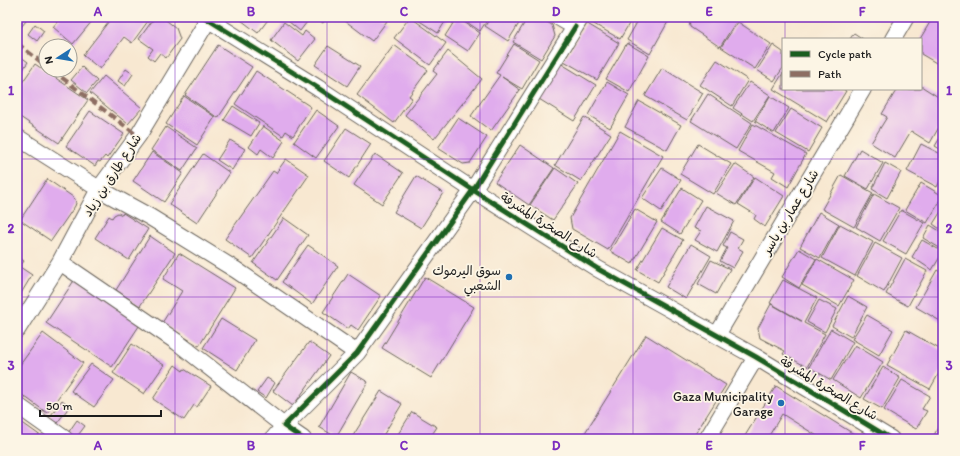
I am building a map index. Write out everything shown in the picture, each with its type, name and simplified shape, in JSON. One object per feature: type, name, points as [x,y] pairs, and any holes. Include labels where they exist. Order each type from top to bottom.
[{"type":"street","points":[[273,439],[284,426],[358,353],[473,190],[578,22],[558,17]]},
{"type":"street","points":[[894,38],[906,17]]},
{"type":"street","name":"شارع طارق بن زياد","points":[[17,330],[60,262],[99,189],[138,136],[206,19]]},
{"type":"street","name":"شارع الصخرة المشرفة","points":[[206,19],[318,88],[473,190],[598,269],[756,357],[891,439]]},
{"type":"street","name":"شارع عمار بن ياسر","points":[[717,335],[862,90]]},
{"type":"street","points":[[17,137],[99,189],[150,216],[236,270],[358,353]]},
{"type":"street","points":[[60,262],[177,342],[284,426],[303,439]]},
{"type":"street","points":[[707,439],[756,357]]},
{"type":"street","points":[[17,405],[65,439]]},
{"type":"building","points":[[17,17],[21,17],[26,21],[17,32]]},
{"type":"building","points":[[61,17],[89,17],[93,20],[78,38],[66,38],[53,27]]},
{"type":"building","points":[[112,17],[151,17],[132,43],[124,37],[100,69],[83,55]]},
{"type":"building","points":[[155,17],[162,17],[176,28],[180,39],[166,58],[160,53],[154,61],[148,56],[153,49],[139,39]]},
{"type":"building","points":[[237,17],[270,17],[258,33]]},
{"type":"building","points":[[291,17],[310,18],[300,31],[288,21]]},
{"type":"building","points":[[314,17],[326,17],[323,23]]},
{"type":"building","points":[[346,17],[383,17],[387,21],[372,41],[344,20]]},
{"type":"building","points":[[410,17],[446,43],[430,65],[394,38]]},
{"type":"building","points":[[419,17],[448,17],[438,33],[418,20]]},
{"type":"building","points":[[457,17],[480,33],[468,51],[445,36]]},
{"type":"building","points":[[459,17],[489,17],[480,31]]},
{"type":"building","points":[[491,17],[523,17],[508,41],[485,26]]},
{"type":"building","points":[[528,17],[539,17],[552,25],[555,36],[541,59],[513,42]]},
{"type":"building","points":[[589,17],[633,17],[620,39],[587,20]]},
{"type":"building","points":[[640,17],[665,17],[669,20],[650,54],[627,40]]},
{"type":"building","points":[[689,17],[732,17],[737,20],[720,47],[690,27]]},
{"type":"building","points":[[933,17],[943,17],[943,67],[922,55],[922,38],[921,38]]},
{"type":"building","points":[[284,22],[302,36],[305,31],[315,39],[298,61],[271,40]]},
{"type":"building","points":[[738,22],[771,44],[755,69],[721,47]]},
{"type":"building","points":[[586,23],[619,43],[597,80],[564,61]]},
{"type":"building","points":[[35,24],[44,31],[37,41],[28,34]]},
{"type":"building","points":[[854,33],[862,38],[851,38]]},
{"type":"building","points":[[627,43],[649,56],[629,92],[606,79]]},
{"type":"building","points":[[514,44],[539,60],[522,89],[502,77],[520,90],[491,131],[471,116],[500,75],[496,73]]},
{"type":"building","points":[[218,45],[252,67],[218,118],[185,95]]},
{"type":"building","points":[[394,45],[428,70],[409,96],[412,98],[394,123],[357,95]]},
{"type":"building","points":[[773,45],[782,51],[782,69],[774,81],[757,70]]},
{"type":"building","points":[[328,46],[360,66],[347,86],[315,65]]},
{"type":"building","points":[[448,51],[482,79],[434,139],[405,115],[437,74],[433,71]]},
{"type":"building","points":[[17,54],[28,62],[17,78]]},
{"type":"building","points":[[717,60],[748,80],[732,106],[700,85]]},
{"type":"building","points":[[560,63],[596,85],[574,121],[539,99]]},
{"type":"building","points":[[35,64],[38,66],[38,78],[56,78],[88,100],[59,143],[17,115],[17,90]]},
{"type":"building","points":[[82,67],[97,81],[87,93],[71,80],[73,78],[78,78],[78,72]]},
{"type":"building","points":[[662,68],[703,93],[687,120],[645,96]]},
{"type":"building","points":[[126,69],[133,74],[125,86],[118,81]]},
{"type":"building","points":[[256,71],[311,107],[293,136],[286,131],[283,136],[235,104]]},
{"type":"building","points":[[782,75],[782,90],[846,91],[827,122],[773,89]]},
{"type":"building","points":[[104,76],[142,108],[128,124],[90,93]]},
{"type":"building","points":[[607,82],[629,95],[610,128],[588,115]]},
{"type":"building","points":[[750,82],[770,95],[753,121],[733,108]]},
{"type":"building","points":[[922,87],[943,100],[943,120],[930,143],[911,131],[895,158],[871,143],[887,117],[882,114],[896,90],[922,90]]},
{"type":"building","points":[[708,94],[752,123],[736,149],[691,121]]},
{"type":"building","points":[[184,96],[215,117],[197,145],[166,124]]},
{"type":"building","points":[[770,96],[789,108],[774,133],[755,121]]},
{"type":"building","points":[[639,101],[681,125],[667,150],[625,127]]},
{"type":"building","points":[[233,106],[259,123],[251,136],[224,120]]},
{"type":"building","points":[[791,109],[822,128],[808,152],[776,133]]},
{"type":"building","points":[[316,110],[339,126],[316,158],[294,142]]},
{"type":"building","points":[[90,111],[124,134],[107,158],[105,156],[100,162],[98,161],[95,166],[66,146]]},
{"type":"building","points":[[584,117],[611,134],[581,181],[555,165]]},
{"type":"building","points":[[458,118],[487,137],[470,163],[463,164],[438,148]]},
{"type":"building","points":[[753,124],[806,154],[788,187],[772,177],[775,172],[738,151]]},
{"type":"building","points":[[263,126],[284,141],[273,158],[261,149],[258,154],[249,147]]},
{"type":"building","points":[[166,127],[197,148],[182,171],[151,150]]},
{"type":"building","points":[[346,128],[371,144],[349,178],[324,161]]},
{"type":"building","points":[[620,131],[663,156],[608,250],[572,229],[570,218]]},
{"type":"building","points":[[943,133],[943,151],[935,146]]},
{"type":"building","points":[[230,140],[245,149],[232,170],[217,160]]},
{"type":"building","points":[[698,144],[731,164],[713,194],[680,174]]},
{"type":"building","points":[[921,144],[943,155],[943,175],[937,187],[907,171]]},
{"type":"building","points":[[520,145],[554,168],[529,205],[495,182]]},
{"type":"building","points":[[860,149],[883,163],[868,189],[845,176]]},
{"type":"building","points":[[152,152],[183,173],[164,202],[133,181]]},
{"type":"building","points":[[203,154],[230,173],[197,223],[169,204]]},
{"type":"building","points":[[375,154],[403,173],[382,204],[354,185]]},
{"type":"building","points":[[286,159],[309,175],[252,258],[225,239],[273,171],[276,173]]},
{"type":"building","points":[[885,163],[901,172],[887,198],[872,189]]},
{"type":"building","points":[[735,164],[754,177],[736,205],[716,193]]},
{"type":"building","points":[[555,168],[578,184],[553,220],[530,205]]},
{"type":"building","points":[[662,168],[681,180],[661,211],[642,198]]},
{"type":"building","points":[[841,175],[873,193],[854,227],[822,209]]},
{"type":"building","points":[[416,176],[443,193],[421,228],[394,212]]},
{"type":"building","points":[[755,177],[784,196],[765,227],[754,219],[756,215],[738,204]]},
{"type":"building","points":[[47,179],[73,197],[76,203],[51,241],[20,220]]},
{"type":"building","points":[[921,183],[943,196],[927,223],[905,210]]},
{"type":"building","points":[[682,188],[701,200],[680,234],[661,222]]},
{"type":"building","points":[[874,194],[899,208],[880,241],[856,227]]},
{"type":"building","points":[[706,206],[734,221],[717,252],[695,240],[701,231],[694,228]]},
{"type":"building","points":[[943,208],[943,231],[933,224]]},
{"type":"building","points":[[635,209],[657,222],[632,264],[610,251]]},
{"type":"building","points":[[901,210],[924,223],[906,254],[883,241]]},
{"type":"building","points":[[819,212],[839,224],[820,258],[800,247]]},
{"type":"building","points":[[118,213],[122,215],[123,213],[148,229],[129,260],[95,238],[109,216],[112,218]]},
{"type":"building","points":[[284,218],[308,235],[277,280],[253,263]]},
{"type":"building","points":[[840,224],[873,242],[855,276],[822,258]]},
{"type":"building","points":[[930,225],[943,233],[943,250],[923,238]]},
{"type":"building","points":[[662,228],[683,240],[658,282],[637,270]]},
{"type":"building","points":[[730,232],[743,239],[738,248],[743,251],[733,268],[720,261],[727,248],[723,246]]},
{"type":"building","points":[[150,236],[175,253],[140,306],[116,290]]},
{"type":"building","points":[[922,240],[943,252],[932,270],[912,257]]},
{"type":"building","points":[[875,243],[902,258],[884,292],[857,276]]},
{"type":"building","points":[[691,244],[711,256],[686,299],[666,287]]},
{"type":"building","points":[[308,245],[338,266],[312,304],[282,282]]},
{"type":"building","points":[[799,249],[816,259],[799,288],[782,277]]},
{"type":"building","points":[[179,253],[235,288],[199,346],[162,323],[182,291],[163,279]]},
{"type":"building","points":[[17,256],[24,261],[20,267],[32,275],[17,300]]},
{"type":"building","points":[[817,259],[854,280],[839,306],[802,285]]},
{"type":"building","points":[[905,259],[927,271],[908,306],[886,294]]},
{"type":"building","points":[[711,260],[730,269],[716,294],[698,284]]},
{"type":"building","points":[[937,270],[943,274],[942,322],[916,307]]},
{"type":"building","points":[[348,274],[381,296],[358,330],[351,325],[348,329],[323,312]]},
{"type":"building","points":[[77,276],[143,320],[112,367],[46,323]]},
{"type":"building","points":[[425,277],[474,307],[431,378],[382,348]]},
{"type":"building","points":[[783,280],[817,298],[804,323],[825,334],[807,367],[783,354],[785,351],[760,338],[758,328],[771,304],[802,321],[770,303]]},
{"type":"building","points":[[848,296],[867,307],[851,337],[832,326]]},
{"type":"building","points":[[819,300],[837,309],[825,332],[807,322]]},
{"type":"building","points":[[867,315],[893,330],[879,355],[852,339]]},
{"type":"building","points":[[221,319],[255,340],[237,370],[203,348]]},
{"type":"building","points":[[831,329],[853,342],[831,380],[809,367]]},
{"type":"building","points":[[906,330],[943,351],[943,366],[930,389],[887,365]]},
{"type":"building","points":[[43,333],[83,363],[47,413],[17,391],[17,369]]},
{"type":"building","points":[[646,335],[726,385],[692,439],[581,439]]},
{"type":"building","points":[[309,342],[329,356],[293,406],[273,391]]},
{"type":"building","points":[[132,344],[164,365],[144,394],[113,373]]},
{"type":"building","points":[[855,345],[883,362],[861,398],[833,380]]},
{"type":"building","points":[[91,364],[114,380],[94,407],[71,391]]},
{"type":"building","points":[[175,365],[211,386],[197,407],[194,405],[184,420],[153,399]]},
{"type":"building","points":[[883,367],[900,378],[882,409],[864,399]]},
{"type":"building","points":[[351,372],[368,382],[336,437],[319,427]]},
{"type":"building","points":[[267,378],[275,383],[266,398],[257,392]]},
{"type":"building","points":[[902,380],[930,396],[922,409],[927,411],[916,429],[884,410]]},
{"type":"building","points":[[776,386],[862,439],[822,439],[782,414],[767,439],[743,439]]},
{"type":"building","points":[[381,391],[402,404],[381,439],[351,439]]},
{"type":"building","points":[[62,400],[70,406],[57,423],[49,418]]},
{"type":"building","points":[[412,412],[437,427],[429,439],[395,439]]},
{"type":"building","points":[[943,418],[943,439],[932,439]]},
{"type":"building","points":[[17,419],[45,439],[17,439]]},
{"type":"building","points":[[77,420],[85,426],[76,438],[68,433]]},
{"type":"marked path","points":[[17,43],[38,60]]},
{"type":"marked path","points":[[62,78],[138,136]]},
{"type":"cycle path","points":[[204,17],[318,88],[473,190],[598,269],[756,357],[891,439]]},
{"type":"cycle path","points":[[303,439],[284,426],[357,353],[473,190],[575,27]]},
{"type":"place","name":"سوق اليرموك الشعبي","points":[[509,277]]},
{"type":"place","name":"Gaza Municipality Garage","points":[[781,403]]}]
